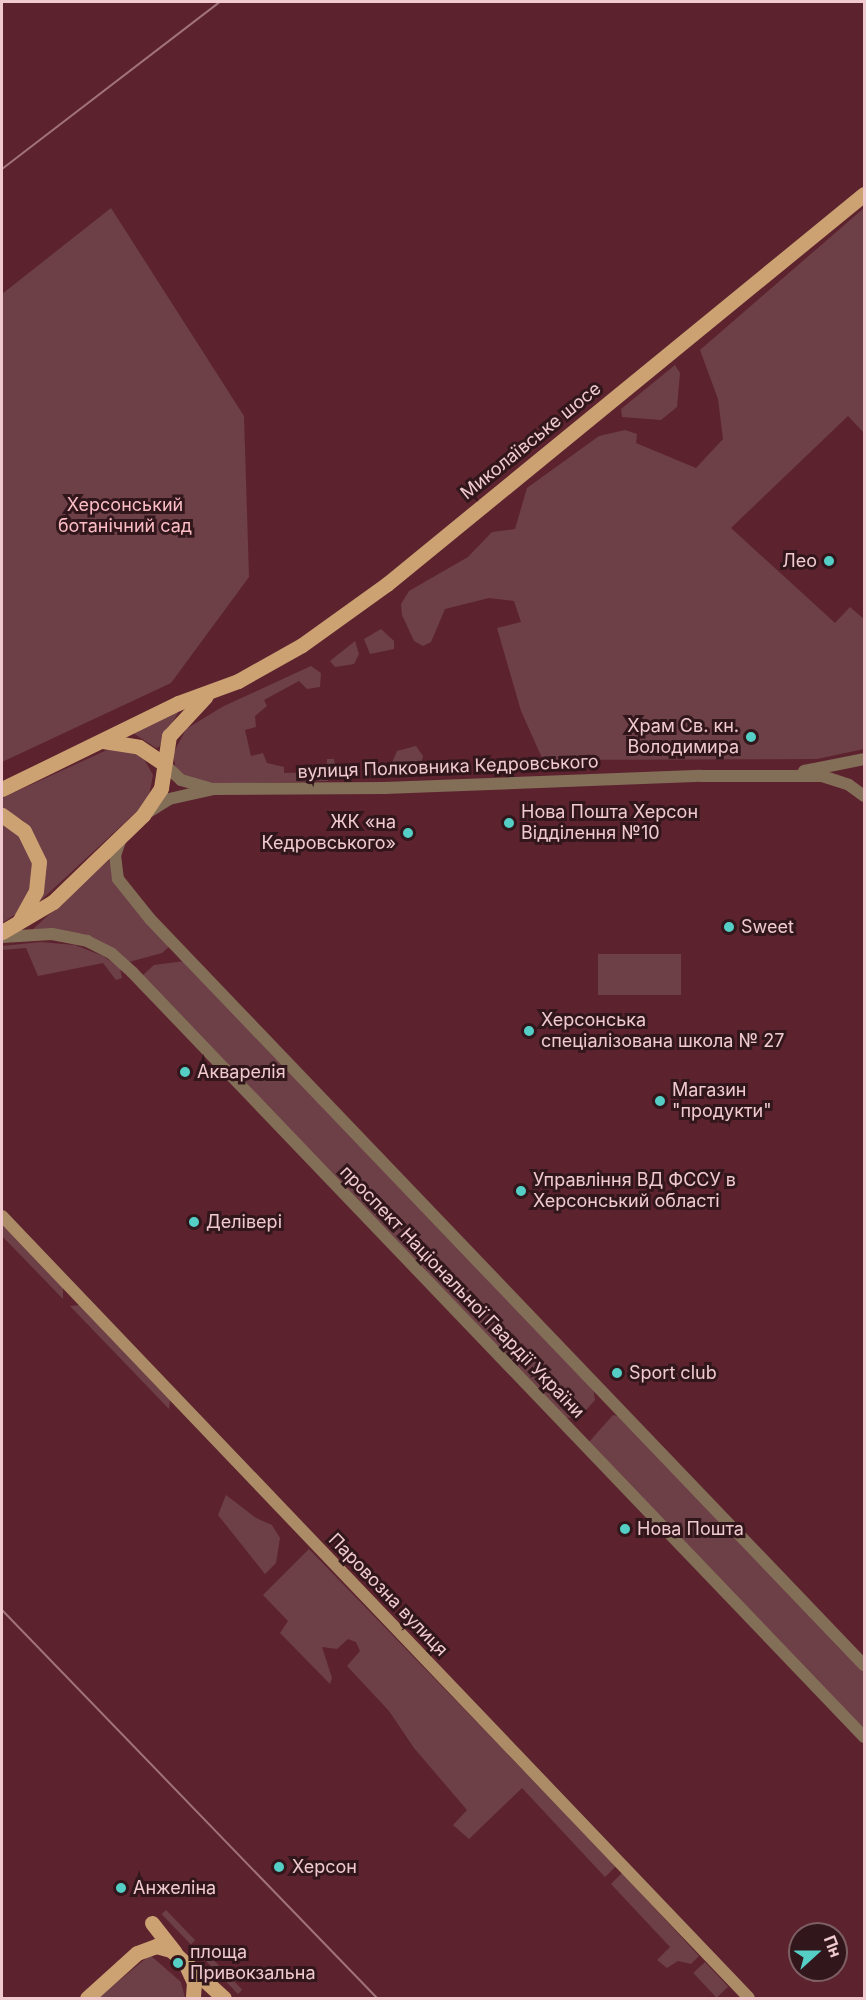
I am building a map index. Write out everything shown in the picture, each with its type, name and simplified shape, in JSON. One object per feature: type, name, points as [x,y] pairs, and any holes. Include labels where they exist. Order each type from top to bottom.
[{"type":"main road","name":"Миколаївське шосе","points":[[2,789],[178,703],[206,696],[302,645],[387,584],[864,194]]},
{"type":"main road","name":"Миколаївське шосе","points":[[2,932],[53,902],[143,815],[161,788],[163,763],[174,727],[206,696]]},
{"type":"main road","points":[[101,741],[138,747],[163,763]]},
{"type":"main road","points":[[2,815],[24,831],[39,862],[36,891],[16,925]]},
{"type":"main road","name":"Паровозна вулиця","points":[[2,1216],[749,1998]]},
{"type":"main road","points":[[87,1998],[137,1953],[152,1923],[181,1958],[224,1998]]},
{"type":"main road","points":[[137,1953],[156,1946],[181,1958],[194,1982],[193,1998]]},
{"type":"street","name":"вулиця Полковника Кедровського","points":[[791,774],[864,759]]},
{"type":"street","name":"вулиця Полковника Кедровського","points":[[163,763],[181,780],[213,789]]},
{"type":"street","name":"вулиця Полковника Кедровського","points":[[143,815],[169,799],[213,789],[791,774],[836,779],[862,789]]},
{"type":"street","name":"проспект Національної Гвардії України","points":[[122,836],[115,855],[118,879],[150,919],[864,1665]]},
{"type":"street","name":"проспект Національної Гвардії України","points":[[2,937],[52,934],[87,941],[125,966],[864,1737]]},
{"type":"green space","name":"Херсонський ботанічний сад","points":[[111,208],[244,416],[249,577],[171,683],[2,762],[2,294]]},
{"type":"green space","points":[[864,208],[864,433],[848,416],[731,528],[835,623],[850,607],[864,619],[864,749],[817,759],[543,760],[521,711],[497,628],[521,622],[514,601],[489,598],[445,609],[431,642],[423,646],[414,641],[402,615],[401,604],[409,591],[468,557],[492,532],[515,529],[527,488],[599,436],[625,430],[637,434],[636,443],[696,468],[723,439],[718,399],[700,350]]},
{"type":"green space","points":[[675,365],[680,373],[677,407],[661,420],[622,417],[621,409]]},
{"type":"green space","points":[[381,629],[394,641],[394,649],[370,654],[364,639]]},
{"type":"green space","points":[[355,641],[359,654],[354,664],[335,667],[330,661]]},
{"type":"green space","points":[[311,666],[321,673],[320,687],[307,689],[299,681],[264,700],[267,706],[255,716],[256,727],[245,730],[251,756],[263,753],[267,763],[284,767],[284,773],[327,772],[327,759],[334,759],[336,769],[328,781],[201,784],[176,770],[173,754],[186,729],[222,707]]},
{"type":"green space","points":[[176,709],[178,713],[159,747],[156,748],[133,733]]},
{"type":"green space","points":[[416,746],[423,756],[420,769],[412,773],[388,772],[397,751]]},
{"type":"green space","points":[[109,749],[129,749],[144,759],[153,775],[148,801],[38,903],[44,859],[41,848],[24,821],[2,808],[2,798]]},
{"type":"green space","points":[[2,818],[32,851],[34,885],[16,914],[2,923]]},
{"type":"green space","points":[[109,860],[117,887],[170,946],[162,953],[129,962],[85,934],[33,929]]},
{"type":"green space","points":[[41,942],[75,945],[103,956],[120,968],[122,978],[116,980],[103,963],[38,976],[26,948],[2,950],[2,946]]},
{"type":"green space","points":[[598,954],[681,954],[681,995],[598,995]]},
{"type":"green space","points":[[185,961],[593,1387],[595,1400],[578,1419],[564,1417],[142,976],[154,965]]},
{"type":"green space","points":[[2,1222],[63,1284],[63,1299],[2,1236]]},
{"type":"green space","points":[[81,1305],[170,1400],[169,1409],[70,1306]]},
{"type":"green space","points":[[613,1415],[621,1417],[864,1672],[864,1729],[589,1442]]},
{"type":"green space","points":[[226,1495],[256,1518],[272,1525],[280,1538],[276,1563],[265,1574],[218,1515]]},
{"type":"green space","points":[[309,1549],[616,1866],[605,1877],[522,1788],[469,1839],[453,1825],[467,1810],[414,1748],[389,1711],[347,1666],[360,1651],[356,1642],[348,1639],[337,1649],[322,1647],[332,1678],[330,1684],[280,1633],[288,1621],[263,1595]]},
{"type":"green space","points":[[622,1873],[699,1956],[691,1964],[678,1961],[667,1968],[657,1960],[670,1947],[611,1884]]},
{"type":"green space","points":[[166,1910],[195,1940],[191,1944],[162,1914]]},
{"type":"green space","points":[[202,1948],[242,1990],[238,1994],[198,1952]]},
{"type":"green space","points":[[150,1955],[181,1982],[185,1998],[98,1998]]},
{"type":"green space","points":[[705,1962],[728,1987],[716,1998],[693,1973]]},
{"type":"railway","points":[[2,169],[220,2]]},
{"type":"railway","points":[[2,1610],[377,1998]]},
{"type":"place","name":"Лео","points":[[829,561]]},
{"type":"place","name":"Храм Св. кн. Володимира","points":[[751,737]]},
{"type":"place","name":"Нова Пошта Херсон Відділення №10","points":[[509,823]]},
{"type":"place","name":"ЖК «на Кедровського»","points":[[408,833]]},
{"type":"place","name":"Sweet","points":[[729,927]]},
{"type":"place","name":"Херсонська спеціалізована школа № 27","points":[[529,1031]]},
{"type":"place","name":"Акварелія","points":[[185,1072]]},
{"type":"place","name":"Магазин \"продукти\"","points":[[660,1101]]},
{"type":"place","name":"Управління ВД ФССУ в Херсонський області","points":[[521,1191]]},
{"type":"place","name":"Делівері","points":[[194,1222]]},
{"type":"place","name":"Sport club","points":[[617,1373]]},
{"type":"place","name":"Нова Пошта","points":[[625,1529]]},
{"type":"place","name":"Херсон","points":[[279,1867]]},
{"type":"place","name":"Анжеліна","points":[[121,1888]]},
{"type":"place","name":"площа Привокзальна","points":[[178,1963]]}]
